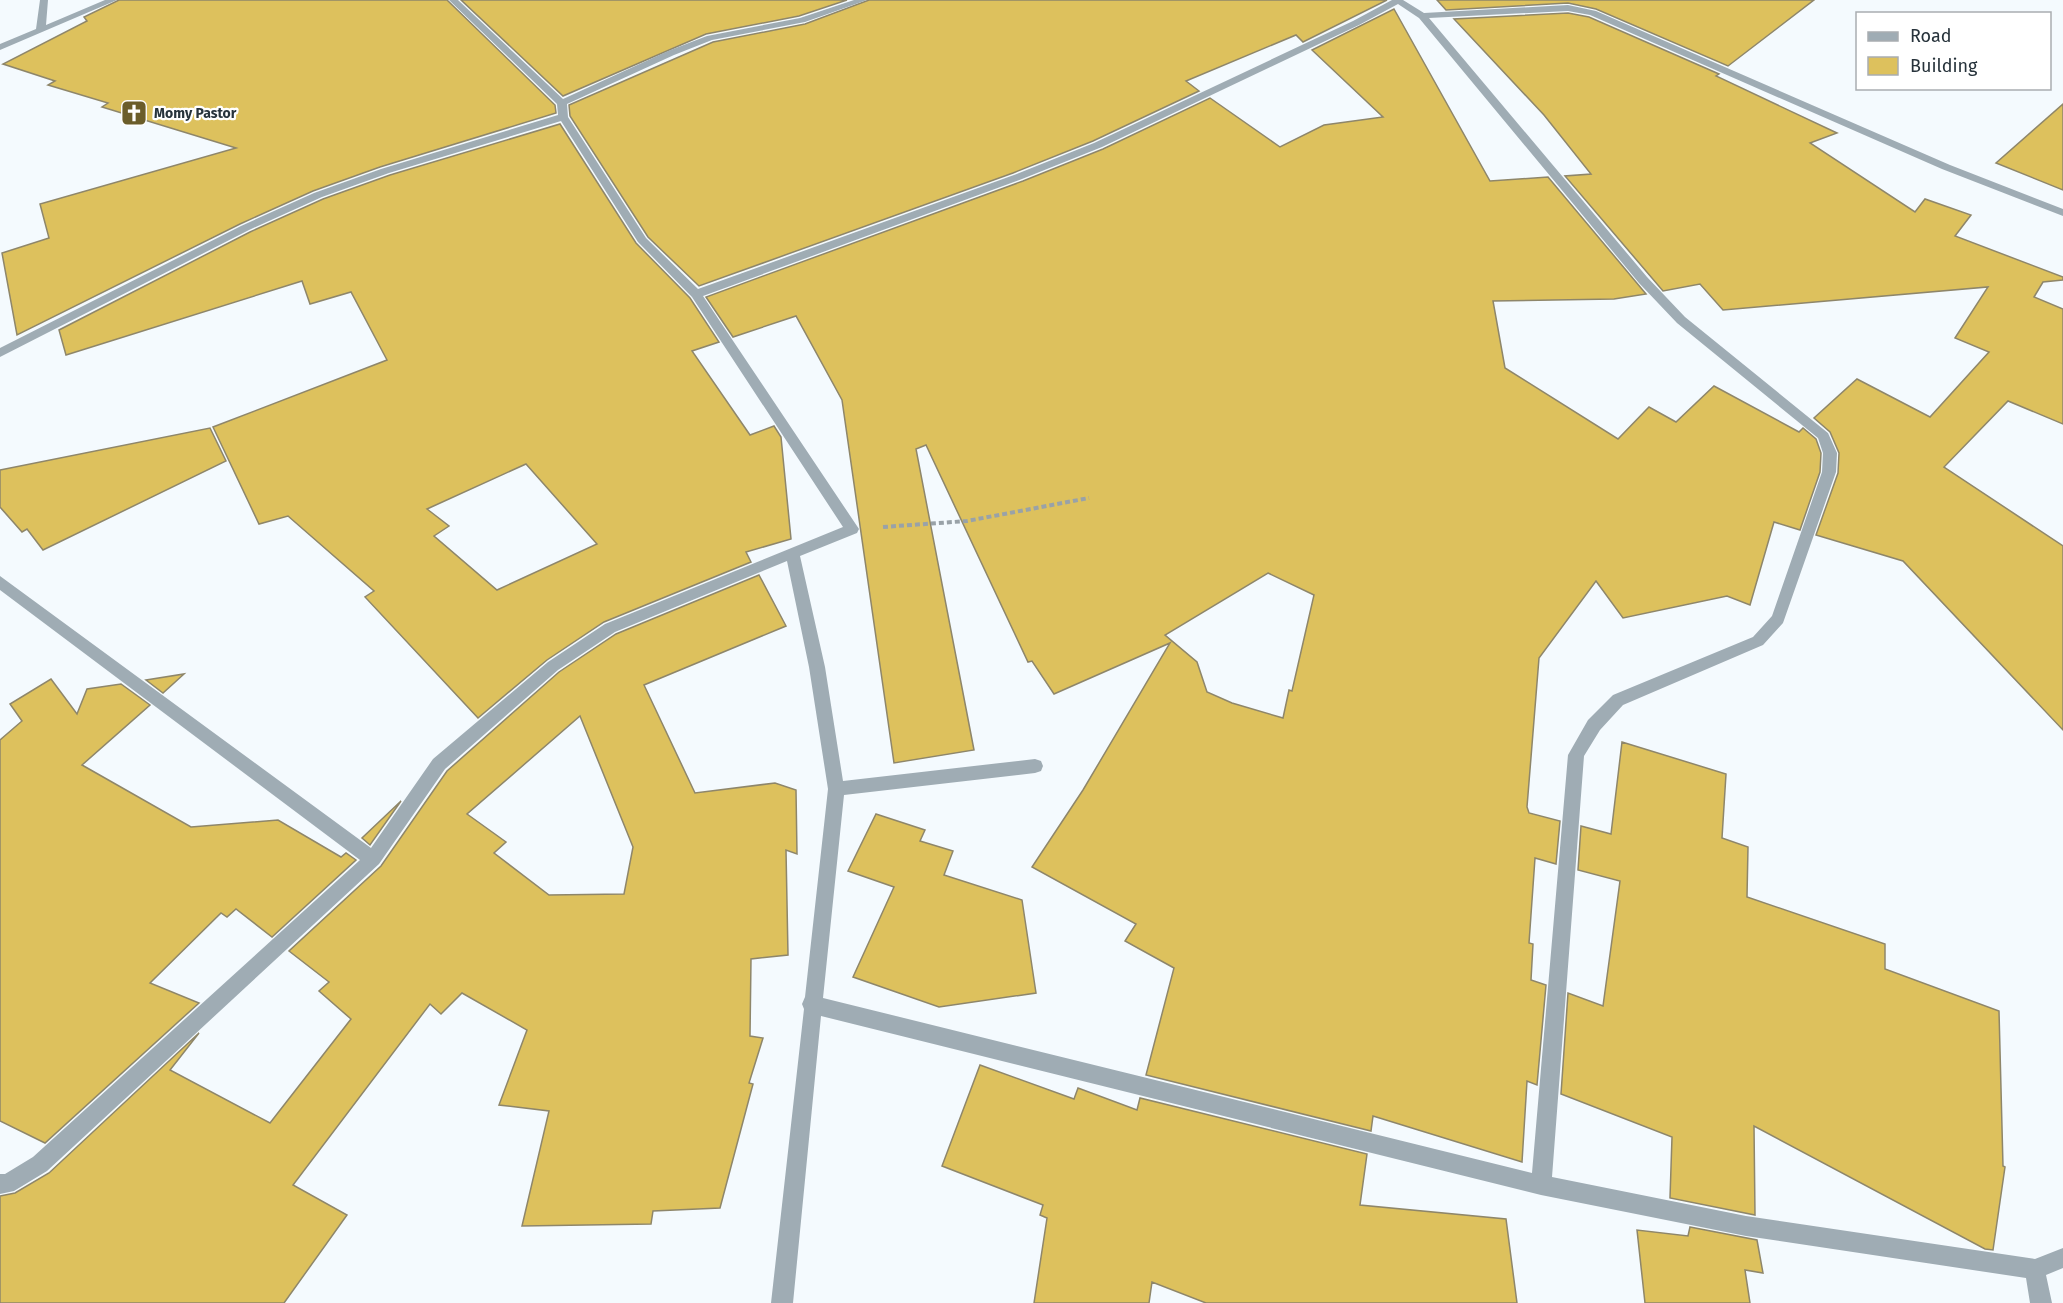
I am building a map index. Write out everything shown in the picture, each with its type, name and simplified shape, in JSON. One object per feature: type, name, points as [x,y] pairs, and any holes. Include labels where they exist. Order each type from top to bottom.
[{"type":"street","points":[[41,29],[44,0]]},
{"type":"street","points":[[0,46],[113,0]]},
{"type":"street","points":[[0,1184],[7,1184],[40,1164],[373,859],[439,764],[553,666],[610,628],[852,529],[696,294],[642,240],[563,117],[562,103],[453,0]]},
{"type":"street","points":[[562,103],[671,53],[710,38],[802,20],[863,0]]},
{"type":"street","points":[[696,294],[1018,177],[1098,145],[1356,23],[1398,0],[1422,16],[1643,280],[1681,320],[1823,436],[1830,453],[1828,472],[1778,618],[1758,641],[1618,700],[1594,725],[1576,755],[1541,1185]]},
{"type":"street","points":[[1422,16],[1568,8],[1593,13],[1946,167],[2063,213]]},
{"type":"street","points":[[0,353],[245,228],[318,195],[385,171],[563,117]]},
{"type":"street","points":[[782,1303],[836,789],[817,667],[793,554]]},
{"type":"street","points":[[0,582],[373,859]]},
{"type":"street","points":[[836,789],[1035,766]]},
{"type":"street","points":[[812,1004],[1541,1185],[1746,1226],[2035,1269],[2063,1258]]},
{"type":"street","points":[[2035,1269],[2041,1303]]},
{"type":"path","points":[[852,529],[967,521],[1089,498]]},
{"type":"building","points":[[119,0],[447,0],[555,105],[556,113],[380,167],[313,191],[240,224],[17,335],[2,253],[49,238],[40,204],[236,148],[102,107],[108,103],[48,85],[55,81],[3,64],[87,21],[84,17]]},
{"type":"building","points":[[461,0],[847,0],[799,16],[706,34],[563,96]]},
{"type":"building","points":[[869,0],[1387,0],[1303,42],[1296,35],[1186,81],[1199,91],[1093,141],[1013,173],[699,286],[648,237],[570,116],[569,105],[713,42],[805,24]]},
{"type":"building","points":[[1437,0],[1814,0],[1728,66],[1596,9],[1568,3],[1446,10]]},
{"type":"building","points":[[1394,9],[1490,181],[1548,177],[1646,294],[1614,299],[1493,301],[1505,368],[1618,439],[1649,407],[1676,422],[1714,386],[1799,432],[1803,428],[1816,439],[1821,453],[1820,472],[1800,530],[1774,522],[1750,605],[1727,596],[1623,618],[1596,581],[1539,658],[1527,807],[1529,813],[1560,821],[1556,864],[1535,858],[1529,943],[1533,944],[1531,980],[1546,985],[1537,1085],[1527,1081],[1522,1162],[1373,1116],[1371,1131],[1146,1075],[1174,968],[1125,941],[1136,924],[1032,867],[1083,790],[1170,643],[1054,694],[1032,661],[1028,662],[926,445],[916,449],[974,750],[894,763],[842,400],[796,316],[733,337],[706,297],[1023,181],[1103,149],[1210,98],[1280,147],[1324,125],[1383,117],[1312,50]],"holes":[[[1268,573],[1314,595],[1292,691],[1289,690],[1283,718],[1232,703],[1207,692],[1197,662],[1165,635]]]},
{"type":"building","points":[[1568,13],[1589,17],[1719,74],[1716,76],[1837,133],[1810,143],[1915,212],[1925,199],[1971,215],[1955,236],[2063,277],[2063,280],[2043,282],[2034,297],[2063,309],[2063,424],[2008,401],[1944,467],[2063,546],[2063,730],[1903,561],[1816,535],[1838,473],[1839,453],[1830,432],[1814,418],[1857,379],[1930,417],[1989,352],[1955,338],[1988,287],[1723,310],[1700,284],[1663,291],[1565,176],[1591,174],[1544,115],[1454,19]]},
{"type":"building","points":[[2063,104],[2063,190],[1996,163]]},
{"type":"building","points":[[560,124],[636,243],[690,298],[719,342],[692,351],[750,435],[774,426],[781,437],[791,539],[746,552],[751,562],[604,622],[547,660],[478,718],[365,597],[374,591],[288,516],[259,524],[213,427],[387,360],[351,292],[310,304],[302,281],[66,355],[59,330],[250,232],[323,199],[390,175]],"holes":[[[526,464],[597,544],[497,590],[434,536],[449,526],[427,509]]]},
{"type":"building","points":[[210,428],[226,461],[43,550],[27,529],[22,532],[0,507],[0,470]]},
{"type":"building","points":[[759,575],[786,626],[644,685],[695,793],[775,783],[796,790],[797,854],[786,850],[788,955],[751,959],[750,1036],[763,1038],[749,1083],[753,1084],[720,1208],[653,1211],[651,1224],[522,1226],[549,1111],[499,1105],[527,1030],[462,993],[441,1014],[430,1004],[293,1185],[347,1215],[284,1303],[0,1303],[0,1196],[15,1193],[49,1173],[199,1033],[170,1070],[270,1123],[351,1019],[319,991],[329,982],[289,951],[381,866],[447,771],[559,672],[616,634]],"holes":[[[580,716],[633,847],[624,894],[549,895],[494,853],[506,842],[467,814]]]},
{"type":"building","points":[[184,674],[163,693],[146,680]]},
{"type":"building","points":[[51,679],[77,714],[87,689],[121,684],[150,705],[82,765],[191,827],[278,820],[341,857],[346,853],[356,860],[272,937],[236,909],[227,917],[221,913],[150,983],[199,1003],[45,1143],[0,1121],[0,740],[22,721],[10,704]]},
{"type":"building","points":[[1622,742],[1726,774],[1722,838],[1748,847],[1747,897],[1885,944],[1885,969],[1999,1011],[2003,1166],[2005,1167],[1993,1250],[1985,1249],[1754,1126],[1755,1215],[1670,1198],[1672,1137],[1561,1094],[1568,993],[1603,1006],[1620,881],[1578,870],[1581,826],[1611,834]]},
{"type":"building","points":[[401,801],[370,845],[362,838]]},
{"type":"building","points":[[876,814],[925,830],[920,841],[953,851],[944,875],[1022,900],[1036,993],[939,1007],[853,977],[894,887],[848,871]]},
{"type":"building","points":[[980,1065],[1074,1099],[1078,1088],[1137,1110],[1140,1098],[1367,1154],[1360,1205],[1506,1219],[1517,1303],[1206,1303],[1152,1282],[1149,1303],[1034,1303],[1047,1218],[1040,1215],[1043,1205],[942,1166]]},
{"type":"building","points":[[1690,1227],[1757,1240],[1763,1273],[1745,1270],[1750,1303],[1645,1303],[1637,1230],[1688,1236]]},
{"type":"place","name":"Momy Pastor","points":[[134,113]]}]
